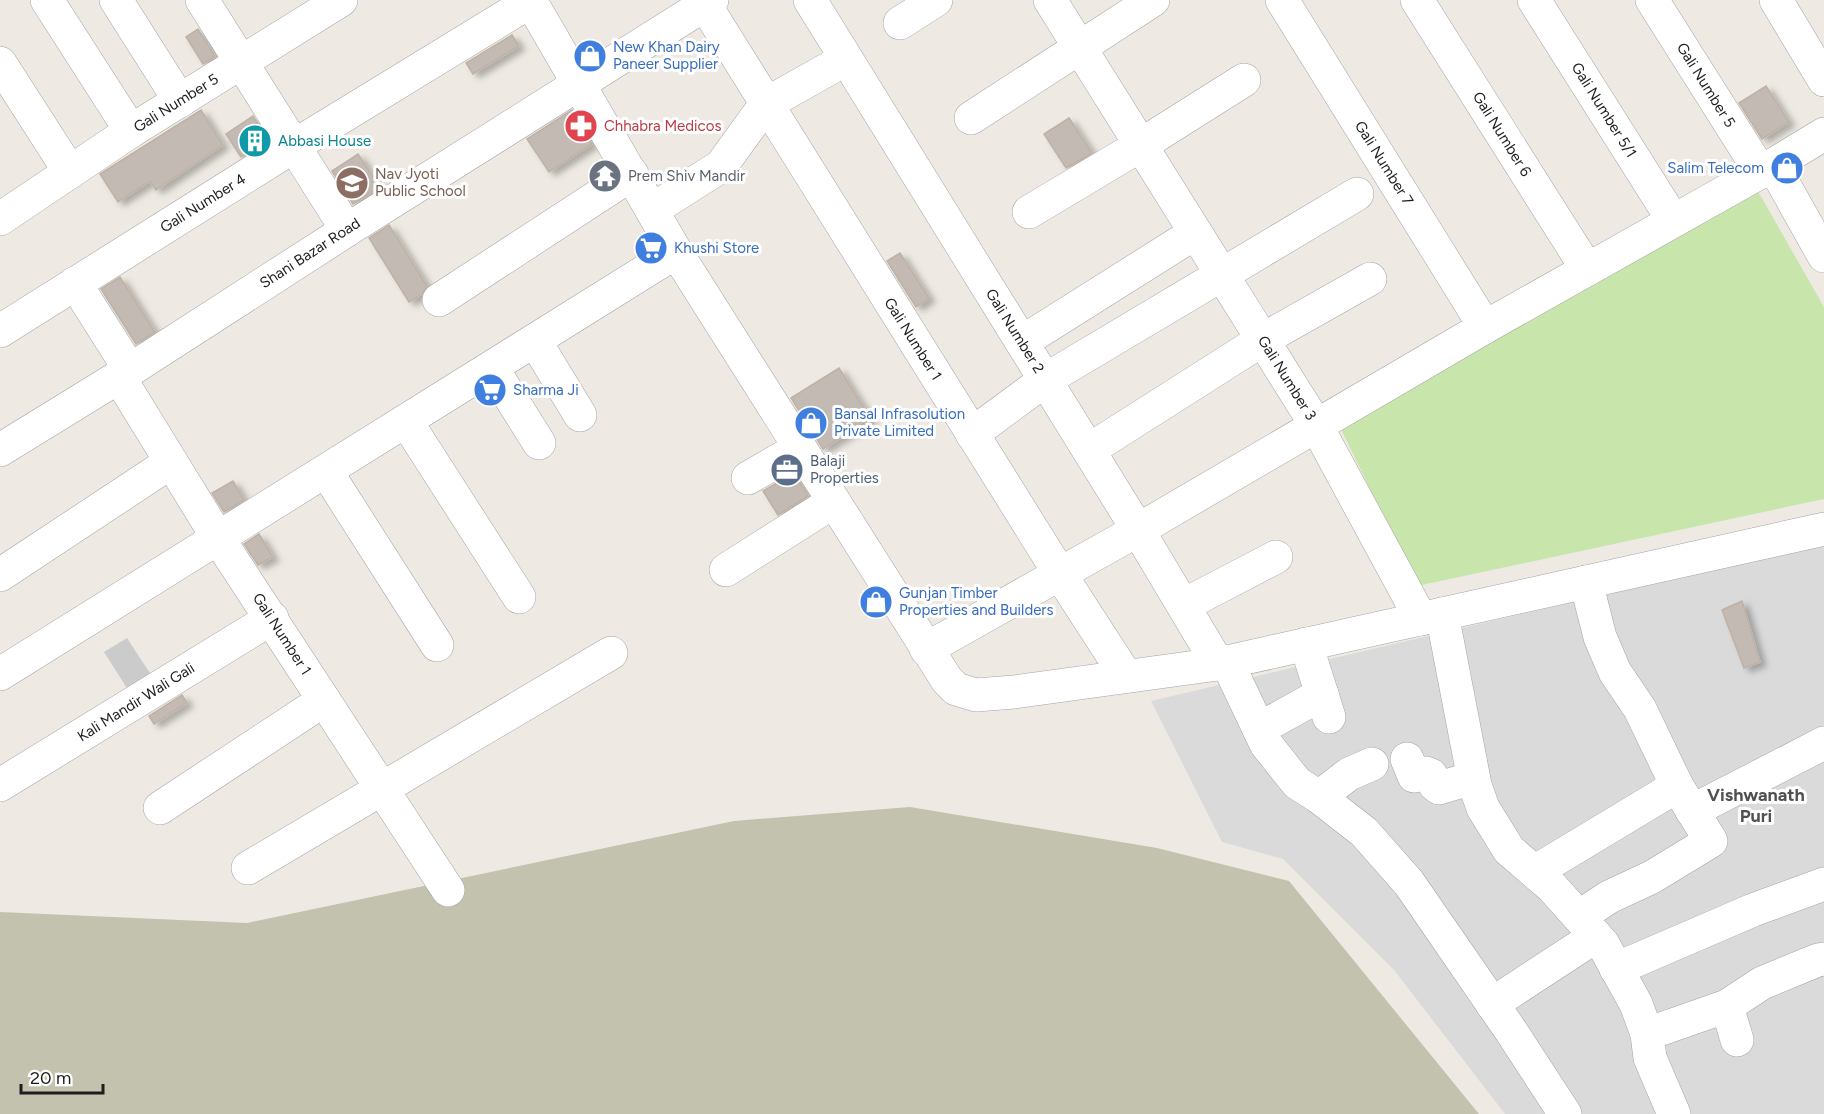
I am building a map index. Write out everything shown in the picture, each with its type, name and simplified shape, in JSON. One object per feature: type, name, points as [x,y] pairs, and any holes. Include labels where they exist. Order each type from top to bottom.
[{"type":"street","points":[[47,0],[131,131]]},
{"type":"street","points":[[116,0],[180,101]]},
{"type":"street","points":[[202,0],[347,230]]},
{"type":"street","name":"Gali Number 5","points":[[5,205],[70,172],[131,131],[341,0]]},
{"type":"street","name":"Gali Number 2","points":[[810,0],[1222,663],[1266,744],[1297,783],[1364,832],[1409,883],[1564,1114]]},
{"type":"street","points":[[900,23],[936,0]]},
{"type":"street","name":"Gali Number 3","points":[[1050,0],[1316,425],[1431,616],[1450,712],[1483,808],[1509,850],[1536,871],[1603,944],[1636,1004],[1647,1034],[1650,1058],[1674,1114]]},
{"type":"street","points":[[971,118],[1153,0]]},
{"type":"street","name":"Gali Number 7","points":[[1282,0],[1485,327]]},
{"type":"street","name":"Gali Number 6","points":[[1418,0],[1587,269]]},
{"type":"street","name":"Gali Number 5/1","points":[[1534,0],[1673,220]]},
{"type":"street","name":"Gali Number 5","points":[[1652,0],[1767,168],[1821,242]]},
{"type":"street","points":[[1776,0],[1824,80]]},
{"type":"street","points":[[530,1],[676,252],[946,680],[956,689],[976,695],[1014,692],[1222,663],[1824,529]]},
{"type":"street","name":"Gali Number 4","points":[[0,331],[530,1]]},
{"type":"street","name":"Shani Bazar Road","points":[[0,450],[125,373],[706,2]]},
{"type":"street","name":"Gali Number 1","points":[[706,2],[766,104],[1126,676]]},
{"type":"street","points":[[652,210],[721,166],[766,104],[846,59]]},
{"type":"street","points":[[0,63],[70,172]]},
{"type":"street","points":[[1029,212],[1244,80]]},
{"type":"street","points":[[927,649],[1138,530],[1485,327],[1824,134]]},
{"type":"street","points":[[439,300],[632,174]]},
{"type":"street","points":[[972,434],[1046,380],[1357,194]]},
{"type":"street","points":[[1022,342],[1196,233]]},
{"type":"street","points":[[0,674],[676,252]]},
{"type":"street","points":[[1089,450],[1262,340],[1370,279]]},
{"type":"street","name":"Gali Number 1","points":[[75,283],[171,462],[448,890]]},
{"type":"street","points":[[535,341],[580,415]]},
{"type":"street","points":[[492,368],[539,443]]},
{"type":"street","points":[[406,421],[519,597]]},
{"type":"street","points":[[748,478],[800,448]]},
{"type":"street","points":[[0,575],[171,462]]},
{"type":"street","points":[[326,471],[437,645]]},
{"type":"street","points":[[726,570],[833,502]]},
{"type":"street","points":[[1184,605],[1276,558]]},
{"type":"street","points":[[1492,1004],[1587,927],[1609,897],[1652,877],[1711,841],[1685,799],[1640,709],[1615,672],[1600,637],[1586,582]]},
{"type":"street","name":"Kali Mandir Wali Gali","points":[[0,785],[272,618]]},
{"type":"street","points":[[1259,729],[1326,706],[1306,644]]},
{"type":"street","points":[[248,868],[610,653]]},
{"type":"street","points":[[160,808],[324,700]]},
{"type":"street","points":[[1536,871],[1685,799],[1824,743]]},
{"type":"street","points":[[1407,759],[1414,776],[1426,773],[1431,775],[1435,785],[1439,788],[1473,778]]},
{"type":"street","points":[[1319,797],[1349,774],[1372,764]]},
{"type":"street","points":[[1616,969],[1754,910],[1824,884]]},
{"type":"street","points":[[1647,1034],[1727,1006],[1762,983],[1824,959]]},
{"type":"street","points":[[1727,1006],[1737,1040]]},
{"type":"shaded area","points":[[1824,543],[1824,1114],[1505,1114],[1394,970],[1283,859],[1222,842],[1151,701]]},
{"type":"shaded area","points":[[127,638],[155,681],[132,696],[104,652]]},
{"type":"shaded area","points":[[910,807],[1157,848],[1289,881],[1479,1114],[0,1114],[0,912],[247,923],[734,821]]},
{"type":"green space","points":[[1755,186],[1824,307],[1824,499],[1417,586],[1338,423]]},
{"type":"building","points":[[198,29],[215,56],[203,64],[186,37]]},
{"type":"building","points":[[512,35],[519,46],[473,74],[466,63]]},
{"type":"building","points":[[1766,86],[1789,122],[1762,139],[1739,103]]},
{"type":"building","points":[[201,110],[223,145],[156,190],[150,181],[118,202],[100,174]]},
{"type":"building","points":[[572,110],[592,144],[549,172],[527,139]]},
{"type":"building","points":[[253,116],[268,140],[241,157],[226,134]]},
{"type":"building","points":[[1069,118],[1092,153],[1066,168],[1044,134]]},
{"type":"building","name":"Nav Jyoti Public School","points":[[358,154],[380,187],[353,204],[332,171]]},
{"type":"building","points":[[389,225],[427,286],[422,294],[409,302],[369,238]]},
{"type":"building","points":[[900,253],[929,298],[916,307],[887,261]]},
{"type":"building","points":[[120,277],[155,332],[136,344],[101,289]]},
{"type":"building","points":[[839,368],[871,419],[823,449],[791,398]]},
{"type":"building","points":[[794,473],[808,496],[778,515],[763,491]]},
{"type":"building","points":[[233,481],[244,500],[224,512],[212,493]]},
{"type":"building","points":[[259,534],[273,557],[258,565],[244,544]]},
{"type":"building","points":[[1742,601],[1760,662],[1744,668],[1722,610]]},
{"type":"building","points":[[182,695],[187,703],[154,724],[149,716]]},
{"type":"place","name":"New Khan Dairy Paneer Supplier","points":[[590,56]]},
{"type":"place","name":"Chhabra Medicos","points":[[581,126]]},
{"type":"place","name":"Abbasi House","points":[[255,141]]},
{"type":"place","name":"Salim Telecom","points":[[1787,168]]},
{"type":"place","name":"Prem Shiv Mandir","points":[[605,176]]},
{"type":"place","name":"Nav Jyoti Public School","points":[[352,183]]},
{"type":"place","name":"Khushi Store","points":[[651,248]]},
{"type":"place","name":"Sharma Ji","points":[[490,390]]},
{"type":"place","name":"Bansal Infrasolution Private Limited","points":[[811,423]]},
{"type":"place","name":"Balaji Properties","points":[[787,470]]},
{"type":"place","name":"Gunjan Timber Properties and Builders","points":[[876,602]]},
{"type":"district","name":"Vishwanath Puri","points":[[1756,805]]}]
